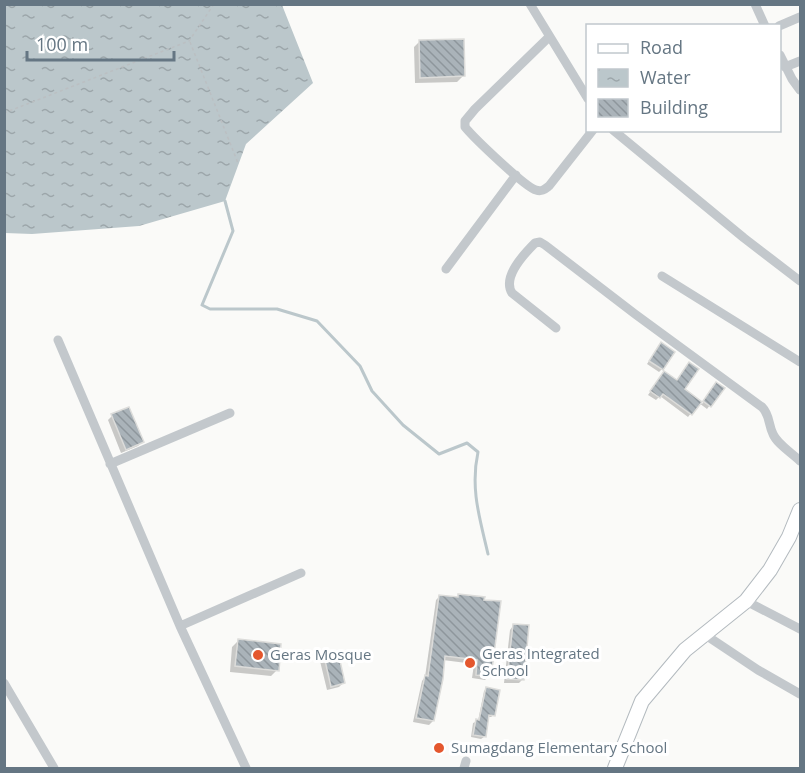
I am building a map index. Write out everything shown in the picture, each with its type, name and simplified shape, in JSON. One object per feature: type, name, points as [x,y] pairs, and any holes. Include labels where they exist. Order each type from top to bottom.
[{"type":"street","points":[[530,4],[586,96]]},
{"type":"street","points":[[755,4],[764,24]]},
{"type":"street","points":[[781,26],[801,17]]},
{"type":"street","points":[[549,38],[475,109],[465,123],[465,127],[535,190],[546,189],[591,132]]},
{"type":"street","points":[[781,58],[785,68],[801,90]]},
{"type":"street","points":[[785,68],[801,62]]},
{"type":"street","points":[[615,132],[735,231],[801,281]]},
{"type":"street","points":[[446,269],[516,175]]},
{"type":"street","points":[[556,328],[512,293],[509,288],[508,282],[511,274],[527,251],[537,242],[545,245],[762,407],[768,413],[773,435],[801,460]]},
{"type":"street","points":[[662,276],[801,362]]},
{"type":"street","points":[[58,340],[180,626],[246,768]]},
{"type":"street","points":[[110,464],[230,413]]},
{"type":"street","points":[[615,768],[642,701],[685,650],[746,601],[770,570],[801,510]]},
{"type":"street","points":[[180,626],[301,573]]},
{"type":"street","points":[[746,601],[801,629]]},
{"type":"street","points":[[704,634],[758,670],[801,694]]},
{"type":"street","points":[[4,683],[54,768]]},
{"type":"path","points":[[4,113],[189,41],[214,4]]},
{"type":"path","points":[[189,41],[238,163]]},
{"type":"water","points":[[5,5],[282,5],[313,83],[246,144],[225,201],[139,226],[32,234],[5,233]]},
{"type":"building","points":[[464,39],[465,76],[420,78],[419,40]]},
{"type":"building","points":[[661,342],[675,352],[663,370],[649,361]]},
{"type":"building","points":[[689,362],[699,369],[685,389],[702,402],[692,415],[663,394],[660,398],[650,391],[664,371],[677,380]]},
{"type":"building","points":[[716,382],[725,388],[711,407],[703,401]]},
{"type":"building","points":[[129,407],[144,442],[126,450],[111,414]]},
{"type":"building","points":[[458,594],[501,601],[491,677],[476,675],[477,660],[445,656],[443,679],[434,721],[416,718],[425,675],[428,676],[439,595],[458,597]]},
{"type":"building","points":[[513,624],[529,625],[524,680],[507,679]]},
{"type":"building","name":"Geras Mosque","points":[[238,639],[281,644],[279,671],[235,666]]},
{"type":"building","points":[[338,652],[345,683],[331,687],[324,656]]},
{"type":"building","points":[[486,687],[500,690],[495,716],[489,715],[486,737],[473,735],[476,719],[479,720]]},
{"type":"waterway","points":[[225,201],[233,231],[202,305],[210,309],[277,309],[317,321],[360,366],[372,391],[403,425],[439,454],[467,443],[478,452],[476,491],[488,554]]},
{"type":"place","name":"Geras Mosque","points":[[258,655]]},
{"type":"place","name":"Geras Integrated School","points":[[470,663]]},
{"type":"place","name":"Sumagdang Elementary School","points":[[439,748]]}]
